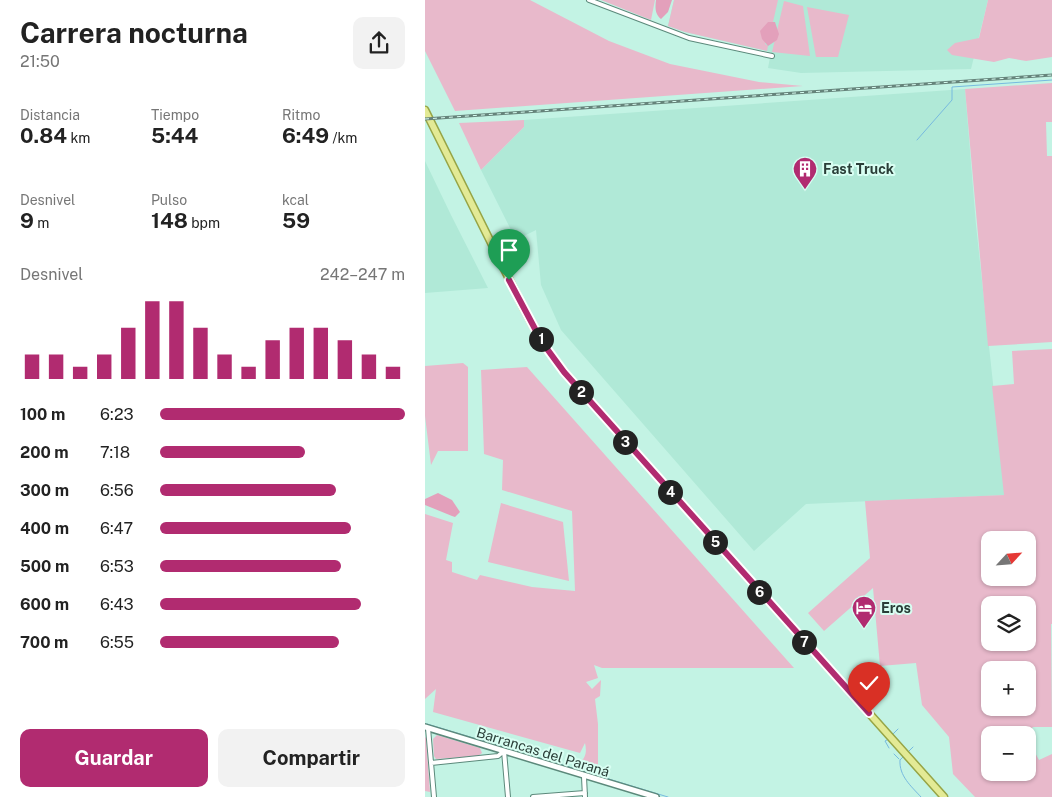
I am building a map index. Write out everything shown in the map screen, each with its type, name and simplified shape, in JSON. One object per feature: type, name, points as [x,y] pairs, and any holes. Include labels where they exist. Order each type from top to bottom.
[{"type":"main road","points":[[425,110],[523,307],[542,342],[564,372],[944,797]]},
{"type":"street","points":[[589,0],[621,14],[689,38],[771,56]]},
{"type":"street","points":[[427,728],[433,797]]},
{"type":"street","name":"Barrancas del Paraná","points":[[427,728],[655,797]]},
{"type":"street","points":[[431,763],[498,756],[504,751]]},
{"type":"street","points":[[504,751],[508,797]]},
{"type":"street","points":[[533,797],[585,795],[584,777]]},
{"type":"shaded area","points":[[425,0],[530,0],[609,41],[670,64],[759,82],[803,86],[455,111],[425,51]]},
{"type":"shaded area","points":[[601,0],[655,0],[651,20]]},
{"type":"shaded area","points":[[656,0],[672,0],[668,12],[661,19],[656,11]]},
{"type":"shaded area","points":[[674,0],[988,0],[971,69],[801,73],[768,68],[771,52],[685,32],[668,26]]},
{"type":"shaded area","points":[[674,0],[778,0],[773,22],[768,22],[765,44],[768,46],[767,51],[685,32],[668,26]]},
{"type":"shaded area","points":[[988,0],[1052,0],[1052,57],[1026,61],[1009,58],[994,62],[952,55],[947,50],[955,43],[979,38]]},
{"type":"shaded area","points":[[784,1],[803,6],[810,56],[772,52]]},
{"type":"shaded area","points":[[807,7],[849,15],[838,57],[816,57]]},
{"type":"shaded area","points":[[768,22],[775,22],[779,34],[777,40],[768,46],[762,39],[760,31]]},
{"type":"shaded area","points":[[1052,83],[1052,122],[1046,122],[1047,156],[1052,156],[1052,342],[988,346],[965,89]]},
{"type":"shaded area","points":[[965,89],[976,225],[1005,495],[806,504],[754,551],[561,330],[541,285],[536,230],[516,240],[481,170],[524,127],[524,120]]},
{"type":"shaded area","points":[[524,120],[524,127],[481,170],[459,123]]},
{"type":"shaded area","points":[[425,161],[451,215],[488,288],[425,293]]},
{"type":"shaded area","points":[[1052,349],[1052,727],[981,726],[981,781],[1036,781],[1036,755],[1039,760],[1052,754],[1052,797],[975,797],[953,774],[949,737],[922,705],[916,663],[880,666],[873,588],[824,631],[808,613],[870,558],[865,501],[1004,495],[992,386],[1014,384],[1012,351]]},
{"type":"shaded area","points":[[463,363],[468,367],[468,451],[438,451],[431,465],[425,416],[425,366]]},
{"type":"shaded area","points":[[527,367],[794,668],[602,668],[594,665],[598,678],[586,682],[592,689],[601,680],[600,696],[595,699],[598,724],[598,766],[593,771],[581,768],[578,764],[585,755],[585,743],[580,753],[433,712],[436,689],[425,699],[425,514],[453,523],[446,560],[452,562],[452,572],[477,580],[480,575],[532,587],[575,591],[572,511],[502,490],[503,460],[484,454],[481,370]]},
{"type":"shaded area","points":[[438,493],[452,500],[460,512],[455,517],[425,505],[425,499]]},
{"type":"shaded area","points":[[501,503],[563,522],[569,581],[488,562]]},
{"type":"shaded area","points":[[437,735],[480,748],[482,753],[478,756],[436,759],[434,756],[433,739]]},
{"type":"shaded area","points":[[426,738],[430,792],[425,791]]},
{"type":"waterway","points":[[917,140],[952,100],[952,87],[1052,80]]},
{"type":"waterway","points":[[427,724],[668,797]]},
{"type":"waterway","points":[[893,734],[898,729]]},
{"type":"waterway","points":[[887,740],[885,741],[889,748]]},
{"type":"waterway","points":[[908,752],[913,747]]},
{"type":"waterway","points":[[894,754],[899,759]]},
{"type":"waterway","points":[[903,757],[900,760],[901,771],[921,797]]},
{"type":"railway","points":[[425,119],[1052,75]]},
{"type":"place","name":"Fast Truck","points":[[805,190]]},
{"type":"place","name":"Eros","points":[[864,629]]},
{"type":"route","points":[[509,280],[542,342],[564,372],[869,713]]}]
